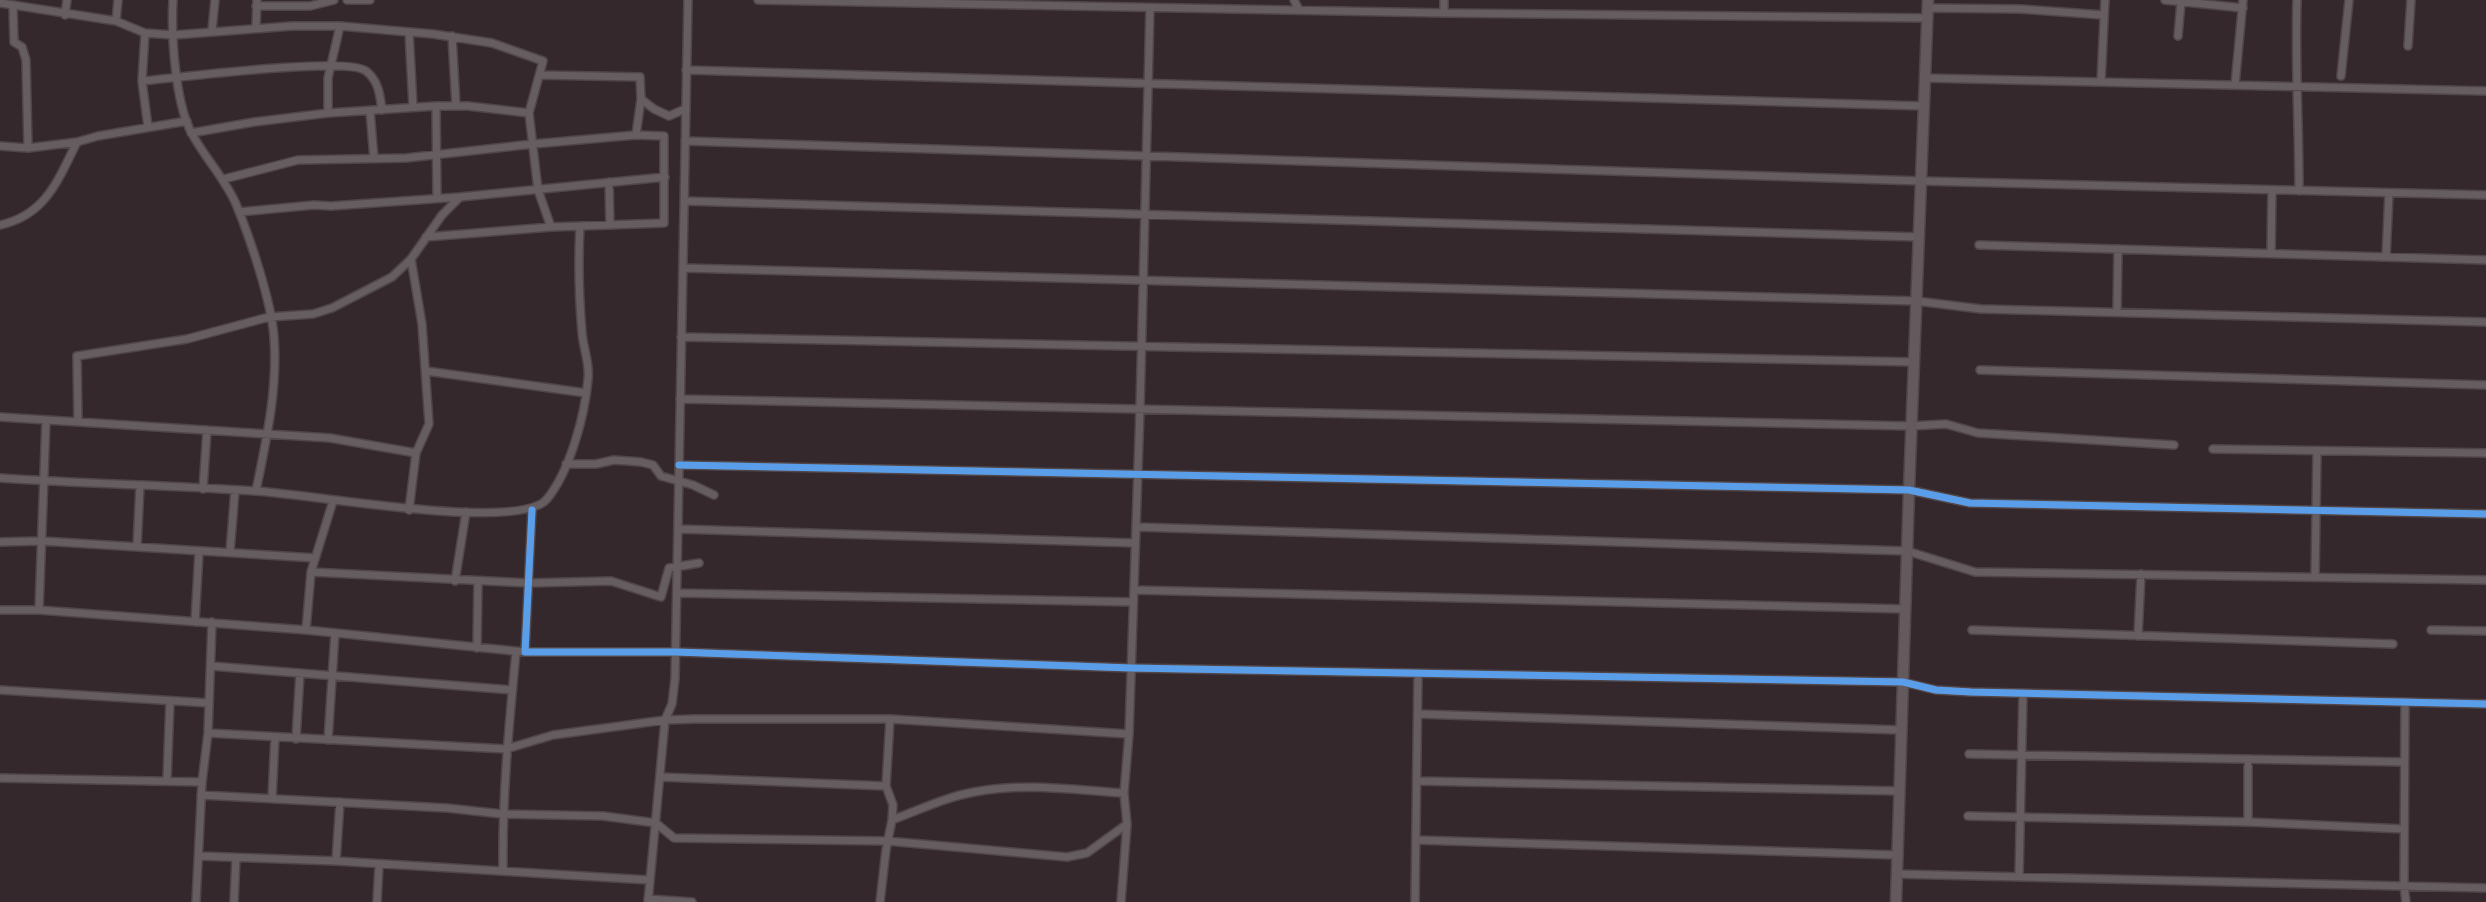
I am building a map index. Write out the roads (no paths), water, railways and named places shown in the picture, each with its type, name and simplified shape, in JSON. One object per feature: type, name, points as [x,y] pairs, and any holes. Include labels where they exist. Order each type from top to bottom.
[{"type":"street","points":[[65,15],[67,0]]},
{"type":"street","points":[[116,21],[118,0]]},
{"type":"street","points":[[173,0],[177,77],[187,121],[191,133],[224,179],[239,212],[263,285],[274,334],[275,360],[268,434],[256,491]]},
{"type":"street","points":[[212,30],[215,0]]},
{"type":"street","points":[[256,28],[257,3],[310,6],[334,0]]},
{"type":"street","points":[[347,0],[370,0]]},
{"type":"street","points":[[688,0],[676,652],[674,695],[665,720],[648,900],[691,902]]},
{"type":"street","points":[[758,0],[1444,13],[1928,9],[2033,10],[2104,15]]},
{"type":"street","points":[[1294,0],[1299,10]]},
{"type":"street","points":[[1444,0],[1444,13]]},
{"type":"street","points":[[2033,0],[2033,10]]},
{"type":"street","points":[[2101,82],[2105,0]]},
{"type":"street","points":[[2165,0],[2243,4],[2235,85]]},
{"type":"street","points":[[2297,0],[2295,66],[2298,87],[2299,191]]},
{"type":"street","points":[[2341,76],[2349,0]]},
{"type":"street","points":[[2408,46],[2411,0]]},
{"type":"street","points":[[2178,36],[2185,1]]},
{"type":"street","points":[[0,3],[116,21],[145,33],[174,35],[212,30],[340,26],[452,36],[492,43],[543,61],[529,113],[538,190],[551,227]]},
{"type":"street","points":[[13,6],[14,41],[22,47],[26,60],[28,148]]},
{"type":"street","points":[[1121,902],[1138,474],[1150,8]]},
{"type":"street","points":[[1896,902],[1928,9]]},
{"type":"street","points":[[328,113],[327,91],[340,26]]},
{"type":"street","points":[[409,32],[413,107]]},
{"type":"street","points":[[145,33],[142,80],[148,127]]},
{"type":"street","points":[[452,36],[456,106]]},
{"type":"street","points":[[142,80],[240,70],[331,67],[366,71],[378,87],[382,110]]},
{"type":"street","points":[[686,70],[1924,106]]},
{"type":"street","points":[[540,75],[640,76],[641,99],[636,135]]},
{"type":"street","points":[[1925,78],[2486,91]]},
{"type":"street","points":[[641,99],[669,116],[685,109]]},
{"type":"street","points":[[436,106],[437,198]]},
{"type":"street","points":[[191,133],[328,113],[413,107],[456,106],[529,113]]},
{"type":"street","points":[[370,111],[374,159]]},
{"type":"street","points":[[0,146],[28,148],[77,142],[187,121]]},
{"type":"street","points":[[224,179],[298,160],[438,155],[533,144],[664,135],[664,223],[551,227],[426,237]]},
{"type":"street","points":[[685,141],[1921,181],[2486,195]]},
{"type":"street","points":[[0,225],[29,215],[44,201],[77,142]]},
{"type":"street","points":[[239,212],[460,197],[665,177]]},
{"type":"street","points":[[609,182],[610,225]]},
{"type":"street","points":[[2271,253],[2272,190]]},
{"type":"street","points":[[2386,257],[2389,193]]},
{"type":"street","points":[[78,422],[77,356],[187,339],[270,317],[313,314],[332,308],[392,277],[411,259],[442,215],[460,197]]},
{"type":"street","points":[[684,201],[1919,237]]},
{"type":"street","points":[[0,478],[256,491],[409,510],[532,510],[548,498],[566,464],[579,432],[586,393],[588,365],[582,337],[579,295],[580,226]]},
{"type":"street","points":[[1979,245],[2486,260]]},
{"type":"street","points":[[2117,312],[2118,249]]},
{"type":"street","points":[[409,510],[416,453],[429,424],[422,324],[411,259]]},
{"type":"street","points":[[682,268],[1916,301],[1970,308],[2486,322]]},
{"type":"street","points":[[681,337],[1914,362]]},
{"type":"street","points":[[1980,370],[2486,385]]},
{"type":"street","points":[[426,371],[586,393]]},
{"type":"street","points":[[680,399],[1911,426],[1946,424],[1978,433],[2174,445]]},
{"type":"street","points":[[0,417],[330,438],[416,453]]},
{"type":"street","points":[[39,611],[46,420]]},
{"type":"street","points":[[203,489],[206,430]]},
{"type":"street","points":[[2213,449],[2486,453]]},
{"type":"street","points":[[2315,577],[2317,451]]},
{"type":"street","points":[[566,464],[596,464],[614,460],[641,462],[653,466],[661,476],[713,495]]},
{"type":"street","points":[[679,465],[1909,490],[1970,503],[2486,514]]},
{"type":"street","points":[[137,547],[140,485]]},
{"type":"street","points":[[230,552],[235,490]]},
{"type":"street","points":[[306,630],[311,572],[333,501]]},
{"type":"street","points":[[526,652],[532,510]]},
{"type":"street","points":[[455,581],[466,512]]},
{"type":"street","points":[[1136,527],[1907,551],[1975,572],[2486,580]]},
{"type":"street","points":[[678,529],[1135,543]]},
{"type":"street","points":[[0,542],[42,541],[315,558]]},
{"type":"street","points":[[195,622],[199,552]]},
{"type":"street","points":[[311,572],[478,582],[611,581],[661,597],[668,568],[699,563]]},
{"type":"street","points":[[2138,636],[2141,574]]},
{"type":"street","points":[[477,648],[478,582]]},
{"type":"street","points":[[1134,590],[1905,609]]},
{"type":"street","points":[[677,593],[1133,602]]},
{"type":"street","points":[[0,610],[212,622],[516,652],[676,652],[1418,675],[1903,682],[1936,690],[2486,704]]},
{"type":"street","points":[[196,902],[201,795],[208,733],[212,622]]},
{"type":"street","points":[[2431,629],[2486,631]]},
{"type":"street","points":[[1972,630],[2393,644]]},
{"type":"street","points":[[328,740],[335,633]]},
{"type":"street","points":[[503,871],[502,814],[516,652]]},
{"type":"street","points":[[211,666],[512,690]]},
{"type":"street","points":[[296,738],[300,673]]},
{"type":"street","points":[[1415,902],[1418,675]]},
{"type":"street","points":[[0,690],[209,703]]},
{"type":"street","points":[[2019,877],[2022,693]]},
{"type":"street","points":[[167,780],[170,701]]},
{"type":"street","points":[[2404,702],[2406,902]]},
{"type":"street","points":[[1418,715],[1901,730]]},
{"type":"street","points":[[208,733],[506,749],[553,735],[665,720],[728,718],[890,719],[1129,734]]},
{"type":"street","points":[[880,902],[893,805],[886,786],[890,719]]},
{"type":"street","points":[[272,799],[275,737]]},
{"type":"street","points":[[1969,754],[2404,762]]},
{"type":"street","points":[[2248,760],[2248,822]]},
{"type":"street","points":[[660,777],[886,786]]},
{"type":"street","points":[[0,778],[202,782]]},
{"type":"street","points":[[1417,781],[1899,791]]},
{"type":"street","points":[[892,820],[945,799],[976,791],[1020,789],[1125,793]]},
{"type":"street","points":[[201,795],[467,809],[502,814],[603,816],[656,823],[674,838],[887,841],[1040,856],[1077,856],[1087,853],[1126,824]]},
{"type":"street","points":[[336,861],[340,802]]},
{"type":"street","points":[[1968,816],[2248,822],[2404,829]]},
{"type":"street","points":[[1416,840],[1897,855]]},
{"type":"street","points":[[199,856],[336,861],[649,880]]},
{"type":"street","points":[[234,902],[236,858]]},
{"type":"street","points":[[377,902],[379,865]]},
{"type":"street","points":[[1896,874],[2486,888]]}]
